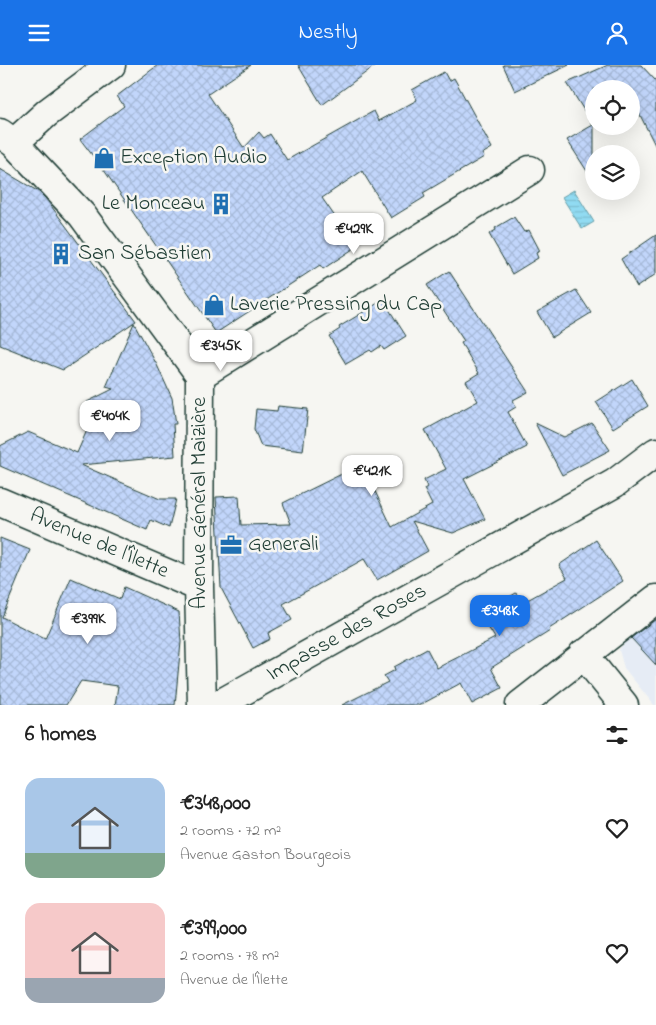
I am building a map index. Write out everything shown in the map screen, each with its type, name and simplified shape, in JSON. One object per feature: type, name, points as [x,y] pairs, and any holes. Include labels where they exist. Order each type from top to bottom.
[{"type":"street","points":[[7,138],[47,113],[111,65]]},
{"type":"street","name":"Avenue Général Maizière","points":[[7,138],[82,215],[200,375],[199,587],[202,705]]},
{"type":"street","points":[[200,375],[530,170]]},
{"type":"street","name":"Impasse des Roses","points":[[218,705],[614,483],[656,452]]},
{"type":"street","name":"Avenue de l'Îlette","points":[[0,501],[199,587]]},
{"type":"street","points":[[520,705],[656,599]]},
{"type":"street","points":[[583,654],[624,705]]},
{"type":"shaded area","points":[[656,616],[656,705],[654,705],[624,668],[619,650],[629,637]]},
{"type":"water","points":[[574,190],[594,222],[582,229],[562,197]]},
{"type":"building","name":"Le Monceau","points":[[158,65],[251,65],[208,94],[244,148],[259,132],[264,138],[270,134],[287,160],[374,111],[379,121],[417,100],[412,90],[444,72],[449,81],[454,78],[492,148],[482,154],[484,157],[423,193],[425,197],[391,218],[362,171],[322,198],[356,247],[323,269],[320,265],[216,333],[106,173],[80,139],[124,106],[117,96]]},
{"type":"building","points":[[298,65],[376,65],[322,105]]},
{"type":"building","points":[[503,65],[569,65],[515,91]]},
{"type":"building","points":[[608,65],[641,65],[656,81],[656,147],[640,115],[640,80],[585,80],[585,112],[567,83]]},
{"type":"building","points":[[585,130],[585,135],[594,135],[594,145],[585,145],[585,168],[567,140]]},
{"type":"building","name":"San Sébastien","points":[[0,169],[39,192],[46,199],[136,321],[63,370],[0,345]]},
{"type":"building","points":[[514,217],[524,232],[529,230],[540,251],[536,253],[538,258],[512,274],[489,234],[496,230],[495,228]]},
{"type":"building","points":[[656,235],[656,274],[637,287],[621,259]]},
{"type":"building","points":[[449,271],[528,392],[513,400],[516,407],[508,412],[527,447],[464,479],[485,519],[453,533],[412,521],[428,551],[377,580],[364,559],[283,604],[292,620],[268,633],[270,639],[253,648],[221,588],[216,497],[239,496],[241,525],[291,524],[283,503],[362,464],[392,527],[432,505],[424,489],[427,487],[424,480],[446,469],[425,430],[478,401],[466,381],[479,373],[461,343],[464,341],[427,285]]},
{"type":"building","points":[[576,290],[591,313],[552,337],[537,312]]},
{"type":"building","points":[[383,300],[406,336],[384,350],[381,346],[372,352],[370,350],[346,364],[329,336],[340,329],[339,327]]},
{"type":"building","points":[[134,323],[157,365],[172,398],[176,424],[173,424],[175,456],[81,465],[160,499],[176,499],[169,528],[151,520],[147,530],[0,466],[0,446],[28,432],[77,453],[95,412],[87,402],[113,389],[106,387]]},
{"type":"building","points":[[632,379],[648,406],[613,428],[596,402]]},
{"type":"building","points":[[278,406],[308,409],[303,451],[261,446],[254,429],[256,409],[277,411]]},
{"type":"building","points":[[535,423],[564,437],[592,423],[610,450],[562,475]]},
{"type":"building","points":[[0,538],[30,550],[2,617],[45,639],[71,578],[120,599],[124,587],[179,612],[181,642],[175,705],[115,705],[118,686],[81,681],[66,705],[0,705]]},
{"type":"building","points":[[596,540],[623,581],[549,629],[550,631],[491,668],[502,688],[472,704],[461,683],[420,705],[342,705],[388,682],[384,676],[395,670],[394,667],[427,649],[437,668],[495,638],[483,619],[499,610],[496,605],[516,593],[522,603],[567,578],[559,565]]},
{"type":"building","points":[[656,619],[656,665],[631,638]]},
{"type":"place","name":"Exception Audio","points":[[104,158]]},
{"type":"place","name":"Le Monceau","points":[[221,204]]},
{"type":"place","name":"San Sébastien","points":[[61,254]]},
{"type":"place","name":"Laverie Pressing du Cap","points":[[214,305]]},
{"type":"place","name":"Generali","points":[[231,545]]}]
